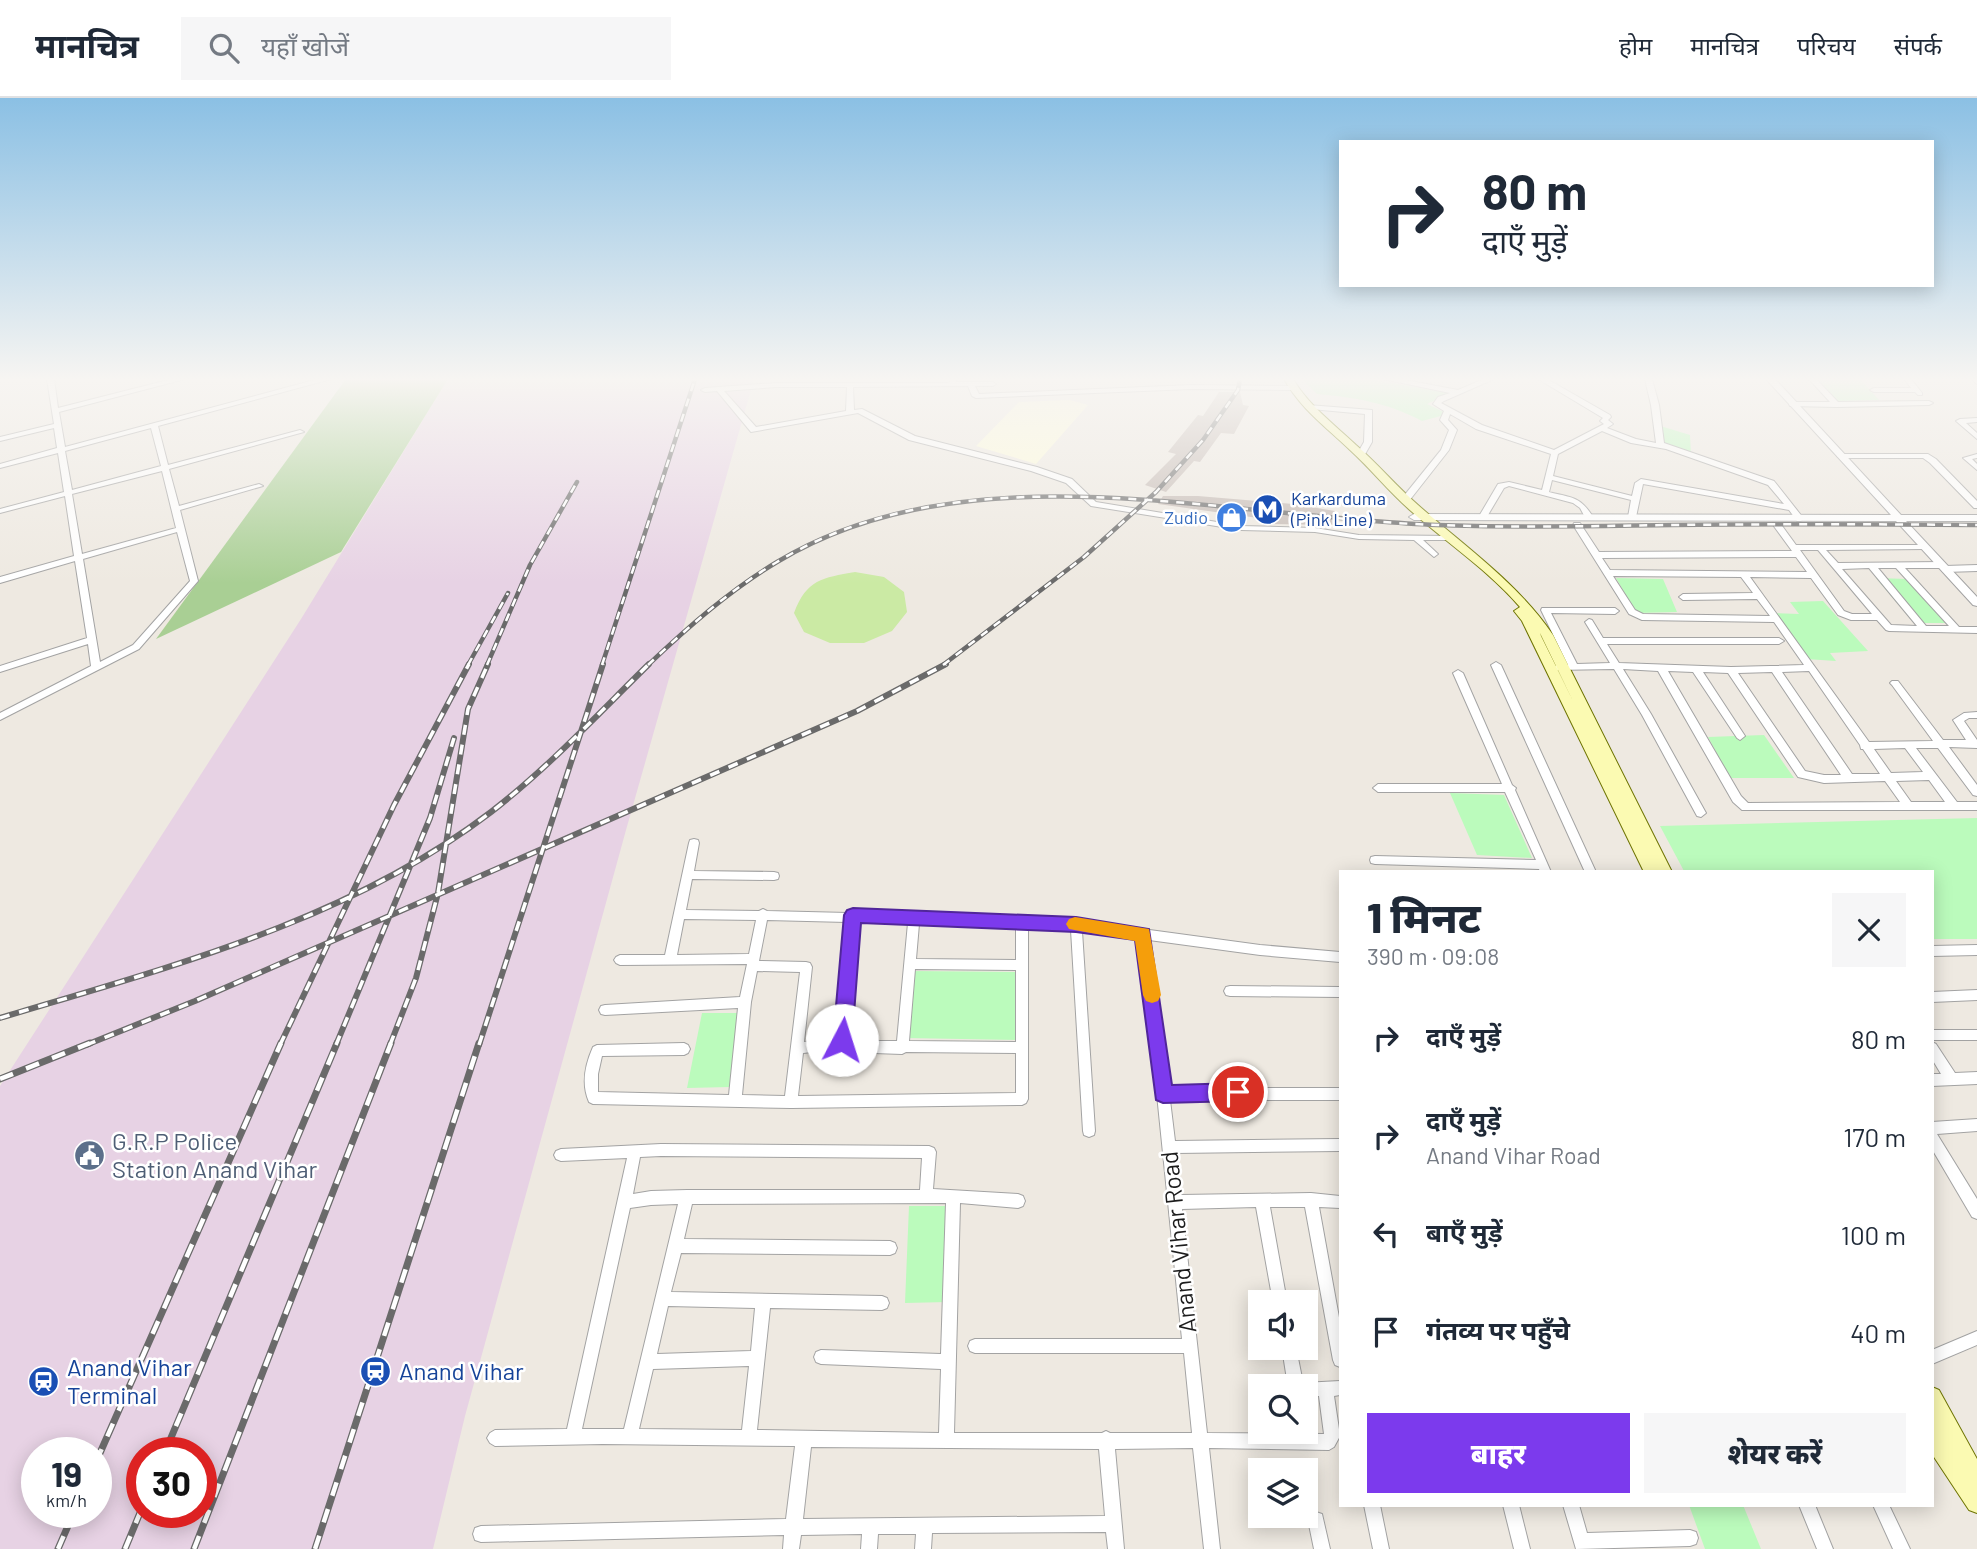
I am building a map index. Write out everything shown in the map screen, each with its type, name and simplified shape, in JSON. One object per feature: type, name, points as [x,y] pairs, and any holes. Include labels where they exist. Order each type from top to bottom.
[{"type":"main road","points":[[1342,447],[1432,527],[1516,606],[1527,620],[1563,668],[1664,870]]},
{"type":"main road","points":[[1353,447],[1432,527]]},
{"type":"main road","points":[[1563,668],[1651,870]]},
{"type":"main road","points":[[1934,1401],[1977,1480]]},
{"type":"main road","points":[[1934,1436],[1977,1502]]},
{"type":"street","points":[[0,466],[70,447]]},
{"type":"street","points":[[0,717],[143,642],[194,581],[159,447]]},
{"type":"street","points":[[0,511],[243,447]]},
{"type":"street","points":[[946,447],[1034,469],[1069,481],[1094,504],[1241,528],[1296,529],[1359,537],[1417,539],[1434,554]]},
{"type":"street","points":[[1361,454],[1365,447]]},
{"type":"street","points":[[1406,499],[1446,447]]},
{"type":"street","points":[[1536,447],[1555,453],[1568,447]]},
{"type":"street","points":[[1664,447],[1764,480],[1775,486],[1800,519]]},
{"type":"street","points":[[1832,447],[1977,604]]},
{"type":"street","points":[[61,449],[96,666]]},
{"type":"street","points":[[1545,493],[1555,453]]},
{"type":"street","points":[[1841,456],[1925,456],[1977,506]]},
{"type":"street","points":[[1977,456],[1967,456],[1977,468]]},
{"type":"street","points":[[1549,477],[1635,499]]},
{"type":"street","points":[[1633,517],[1639,483],[1644,481],[1791,508]]},
{"type":"street","points":[[1482,518],[1503,485],[1545,493],[1580,504],[1590,517]]},
{"type":"street","points":[[175,509],[259,486]]},
{"type":"street","points":[[1417,539],[1432,527],[1482,518],[1800,519],[1977,525]]},
{"type":"street","points":[[1432,527],[1777,526],[1977,518]]},
{"type":"street","points":[[1577,525],[1632,612],[1642,617],[1777,619]]},
{"type":"street","points":[[1777,526],[1844,615],[1857,618],[1879,617]]},
{"type":"street","points":[[0,580],[180,529]]},
{"type":"street","points":[[1595,555],[1925,547]]},
{"type":"street","points":[[1820,548],[1889,628],[1977,630]]},
{"type":"street","points":[[1835,566],[1977,568]]},
{"type":"street","points":[[1872,566],[1925,630]]},
{"type":"street","points":[[1899,566],[1957,630]]},
{"type":"street","points":[[1607,573],[1812,575]]},
{"type":"street","points":[[1743,574],[1795,641],[1810,668],[1909,807]]},
{"type":"street","points":[[1683,597],[1760,596]]},
{"type":"street","points":[[1615,611],[1545,610],[1563,668],[1810,668]]},
{"type":"street","points":[[1589,622],[1701,813]]},
{"type":"street","points":[[0,669],[92,640]]},
{"type":"street","points":[[1601,641],[1779,641]]},
{"type":"street","points":[[1496,665],[1590,870]]},
{"type":"street","points":[[1661,667],[1737,799],[1746,807],[1977,806]]},
{"type":"street","points":[[1696,669],[1740,736]]},
{"type":"street","points":[[1775,669],[1849,778]]},
{"type":"street","points":[[1731,670],[1798,770],[1816,779],[1930,776]]},
{"type":"street","points":[[1375,860],[1545,868],[1458,673]]},
{"type":"street","points":[[1895,683],[1977,792]]},
{"type":"street","points":[[1975,745],[1958,720],[1966,715],[1977,715]]},
{"type":"street","points":[[1909,745],[1954,806]]},
{"type":"street","points":[[1864,746],[1975,745]]},
{"type":"street","points":[[1378,788],[1511,788]]},
{"type":"street","points":[[670,960],[694,843]]},
{"type":"street","points":[[688,875],[775,876]]},
{"type":"street","points":[[681,914],[1022,920],[1339,957]]},
{"type":"street","points":[[735,1101],[745,1002],[763,914]]},
{"type":"street","points":[[843,1043],[853,915]]},
{"type":"street","points":[[902,1048],[914,917]]},
{"type":"street","points":[[684,1049],[597,1051],[591,1069],[590,1087],[593,1098],[791,1102],[1022,1100],[1022,920]]},
{"type":"street","points":[[1076,925],[1089,1131]]},
{"type":"street","name":"Anand Vihar Road","points":[[1143,934],[1212,1549]]},
{"type":"street","points":[[1934,951],[1977,950]]},
{"type":"street","points":[[620,960],[753,962],[806,967],[791,1102]]},
{"type":"street","points":[[910,964],[1020,965]]},
{"type":"street","points":[[1230,991],[1339,992]]},
{"type":"street","points":[[1934,997],[1977,995]]},
{"type":"street","points":[[605,1010],[745,1002]]},
{"type":"street","points":[[1934,1035],[1977,1035]]},
{"type":"street","points":[[797,1048],[843,1043],[851,1047],[1023,1048]]},
{"type":"street","points":[[1934,1051],[1951,1078]]},
{"type":"street","points":[[1934,1080],[1977,1078]]},
{"type":"street","points":[[1163,1094],[1339,1094]]},
{"type":"street","points":[[1934,1128],[1977,1125]]},
{"type":"street","points":[[1934,1140],[1977,1212]]},
{"type":"street","points":[[1168,1147],[1339,1145]]},
{"type":"street","points":[[573,1436],[635,1152]]},
{"type":"street","points":[[561,1155],[635,1152],[929,1152],[926,1196]]},
{"type":"street","points":[[624,1202],[687,1197],[926,1196],[1018,1201]]},
{"type":"street","points":[[946,1441],[953,1196]]},
{"type":"street","points":[[630,1435],[687,1197]]},
{"type":"street","points":[[1311,1200],[1336,1318],[1339,1350]]},
{"type":"street","points":[[1262,1201],[1278,1290]]},
{"type":"street","points":[[1174,1202],[1339,1202]]},
{"type":"street","points":[[675,1246],[890,1248]]},
{"type":"street","points":[[662,1299],[882,1303]]},
{"type":"street","points":[[749,1438],[763,1301]]},
{"type":"street","points":[[1934,1356],[1977,1338]]},
{"type":"street","points":[[975,1346],[1191,1346]]},
{"type":"street","points":[[821,1357],[948,1362]]},
{"type":"street","points":[[648,1362],[757,1358]]},
{"type":"street","points":[[495,1438],[630,1435],[946,1441],[1199,1439],[1329,1442],[1332,1436],[1333,1388]]},
{"type":"street","points":[[791,1549],[804,1439]]},
{"type":"street","points":[[1106,1439],[1116,1549]]},
{"type":"street","points":[[1372,1507],[1381,1549]]},
{"type":"street","points":[[1512,1507],[1522,1549]]},
{"type":"street","points":[[1572,1507],[1583,1545],[1690,1538]]},
{"type":"street","points":[[1808,1507],[1825,1549]]},
{"type":"street","points":[[1882,1507],[1902,1549]]},
{"type":"street","points":[[481,1534],[794,1525],[871,1527],[1114,1524]]},
{"type":"street","points":[[923,1549],[925,1525]]},
{"type":"street","points":[[869,1549],[871,1527]]},
{"type":"street","points":[[1318,1528],[1322,1549]]},
{"type":"shaded area","points":[[407,447],[735,447],[465,1416],[433,1549],[0,1549],[0,1086],[301,619]]},
{"type":"shaded area","points":[[978,447],[1051,447],[1036,464]]},
{"type":"green space","points":[[297,447],[406,447],[341,552],[156,639]]},
{"type":"green space","points":[[1668,447],[1691,447],[1691,454]]},
{"type":"green space","points":[[855,572],[884,577],[904,592],[907,612],[892,631],[864,643],[830,643],[804,632],[794,613],[804,593],[817,582]]},
{"type":"green space","points":[[1616,578],[1663,579],[1677,612],[1636,613]]},
{"type":"green space","points":[[1876,578],[1908,579],[1949,623],[1914,623]]},
{"type":"green space","points":[[1823,601],[1868,651],[1830,653],[1836,661],[1806,659],[1771,613],[1799,614],[1790,602]]},
{"type":"green space","points":[[1764,735],[1794,778],[1730,778],[1708,737]]},
{"type":"green space","points":[[1450,793],[1504,795],[1532,858],[1477,855]]},
{"type":"green space","points":[[1977,818],[1977,939],[1934,939],[1934,870],[1683,870],[1660,826]]},
{"type":"green space","points":[[912,971],[1019,972],[1019,1040],[906,1038]]},
{"type":"green space","points":[[702,1013],[745,1013],[730,1087],[687,1088]]},
{"type":"green space","points":[[909,1206],[949,1206],[948,1302],[905,1303]]},
{"type":"green space","points":[[1690,1507],[1744,1507],[1761,1549],[1705,1549]]},
{"type":"building","points":[[1172,447],[1211,447],[1200,462],[1194,461],[1166,492],[1145,485],[1176,454],[1168,452]]},
{"type":"building","points":[[1163,496],[1198,496],[1293,504],[1335,511],[1335,525],[1265,524],[1258,518],[1158,504]]},
{"type":"railway","points":[[602,665],[673,447]]},
{"type":"railway","points":[[1147,500],[1197,447]]},
{"type":"railway","points":[[487,665],[530,565],[577,482]]},
{"type":"railway","points":[[648,665],[710,610],[760,573],[777,562],[852,527],[932,506],[1015,497],[1147,500]]},
{"type":"railway","points":[[943,665],[1084,557],[1147,500]]},
{"type":"railway","points":[[1147,500],[1356,520],[1466,526],[1977,525]]},
{"type":"railway","points":[[468,665],[508,593]]},
{"type":"railway","points":[[351,896],[394,805],[469,664]]},
{"type":"railway","points":[[446,843],[468,709],[488,664]]},
{"type":"railway","points":[[581,731],[603,664]]},
{"type":"railway","points":[[581,731],[649,664]]},
{"type":"railway","points":[[543,849],[857,711],[946,664]]},
{"type":"railway","points":[[446,843],[512,795],[581,731]]},
{"type":"railway","points":[[543,849],[581,731]]},
{"type":"railway","points":[[411,864],[430,818],[454,738]]},
{"type":"railway","points":[[411,864],[446,843]]},
{"type":"railway","points":[[438,895],[446,843]]},
{"type":"railway","points":[[438,895],[543,849]]},
{"type":"railway","points":[[479,1045],[543,849]]},
{"type":"railway","points":[[351,896],[411,864]]},
{"type":"railway","points":[[390,916],[411,864]]},
{"type":"railway","points":[[390,916],[438,895]]},
{"type":"railway","points":[[390,1045],[416,978],[438,895]]},
{"type":"railway","points":[[0,1018],[192,959],[255,937],[351,896]]},
{"type":"railway","points":[[329,942],[351,896]]},
{"type":"railway","points":[[329,942],[390,916]]},
{"type":"railway","points":[[336,1045],[390,916]]},
{"type":"railway","points":[[86,1045],[329,942]]},
{"type":"railway","points":[[280,1045],[329,942]]},
{"type":"railway","points":[[0,1079],[90,1043]]},
{"type":"railway","points":[[107,1437],[281,1043]]},
{"type":"railway","points":[[171,1437],[337,1043]]},
{"type":"railway","points":[[194,1549],[391,1043]]},
{"type":"railway","points":[[315,1549],[479,1043]]},
{"type":"railway","points":[[58,1549],[67,1528]]},
{"type":"railway","points":[[125,1549],[134,1528]]},
{"type":"slow traffic","points":[[1075,924],[1143,934],[1152,995]]},
{"type":"place","name":"Karkarduma (Pink Line)","points":[[1268,509]]},
{"type":"place","name":"Zudio","points":[[1231,518]]},
{"type":"place","name":"G.R.P Police Station Anand Vihar","points":[[89,1156]]},
{"type":"place","name":"Anand Vihar","points":[[376,1372]]},
{"type":"place","name":"Anand Vihar Terminal","points":[[44,1382]]},
{"type":"route","points":[[842,1040],[853,915],[1022,920],[1076,925],[1143,934],[1163,1094],[1238,1092]]}]
